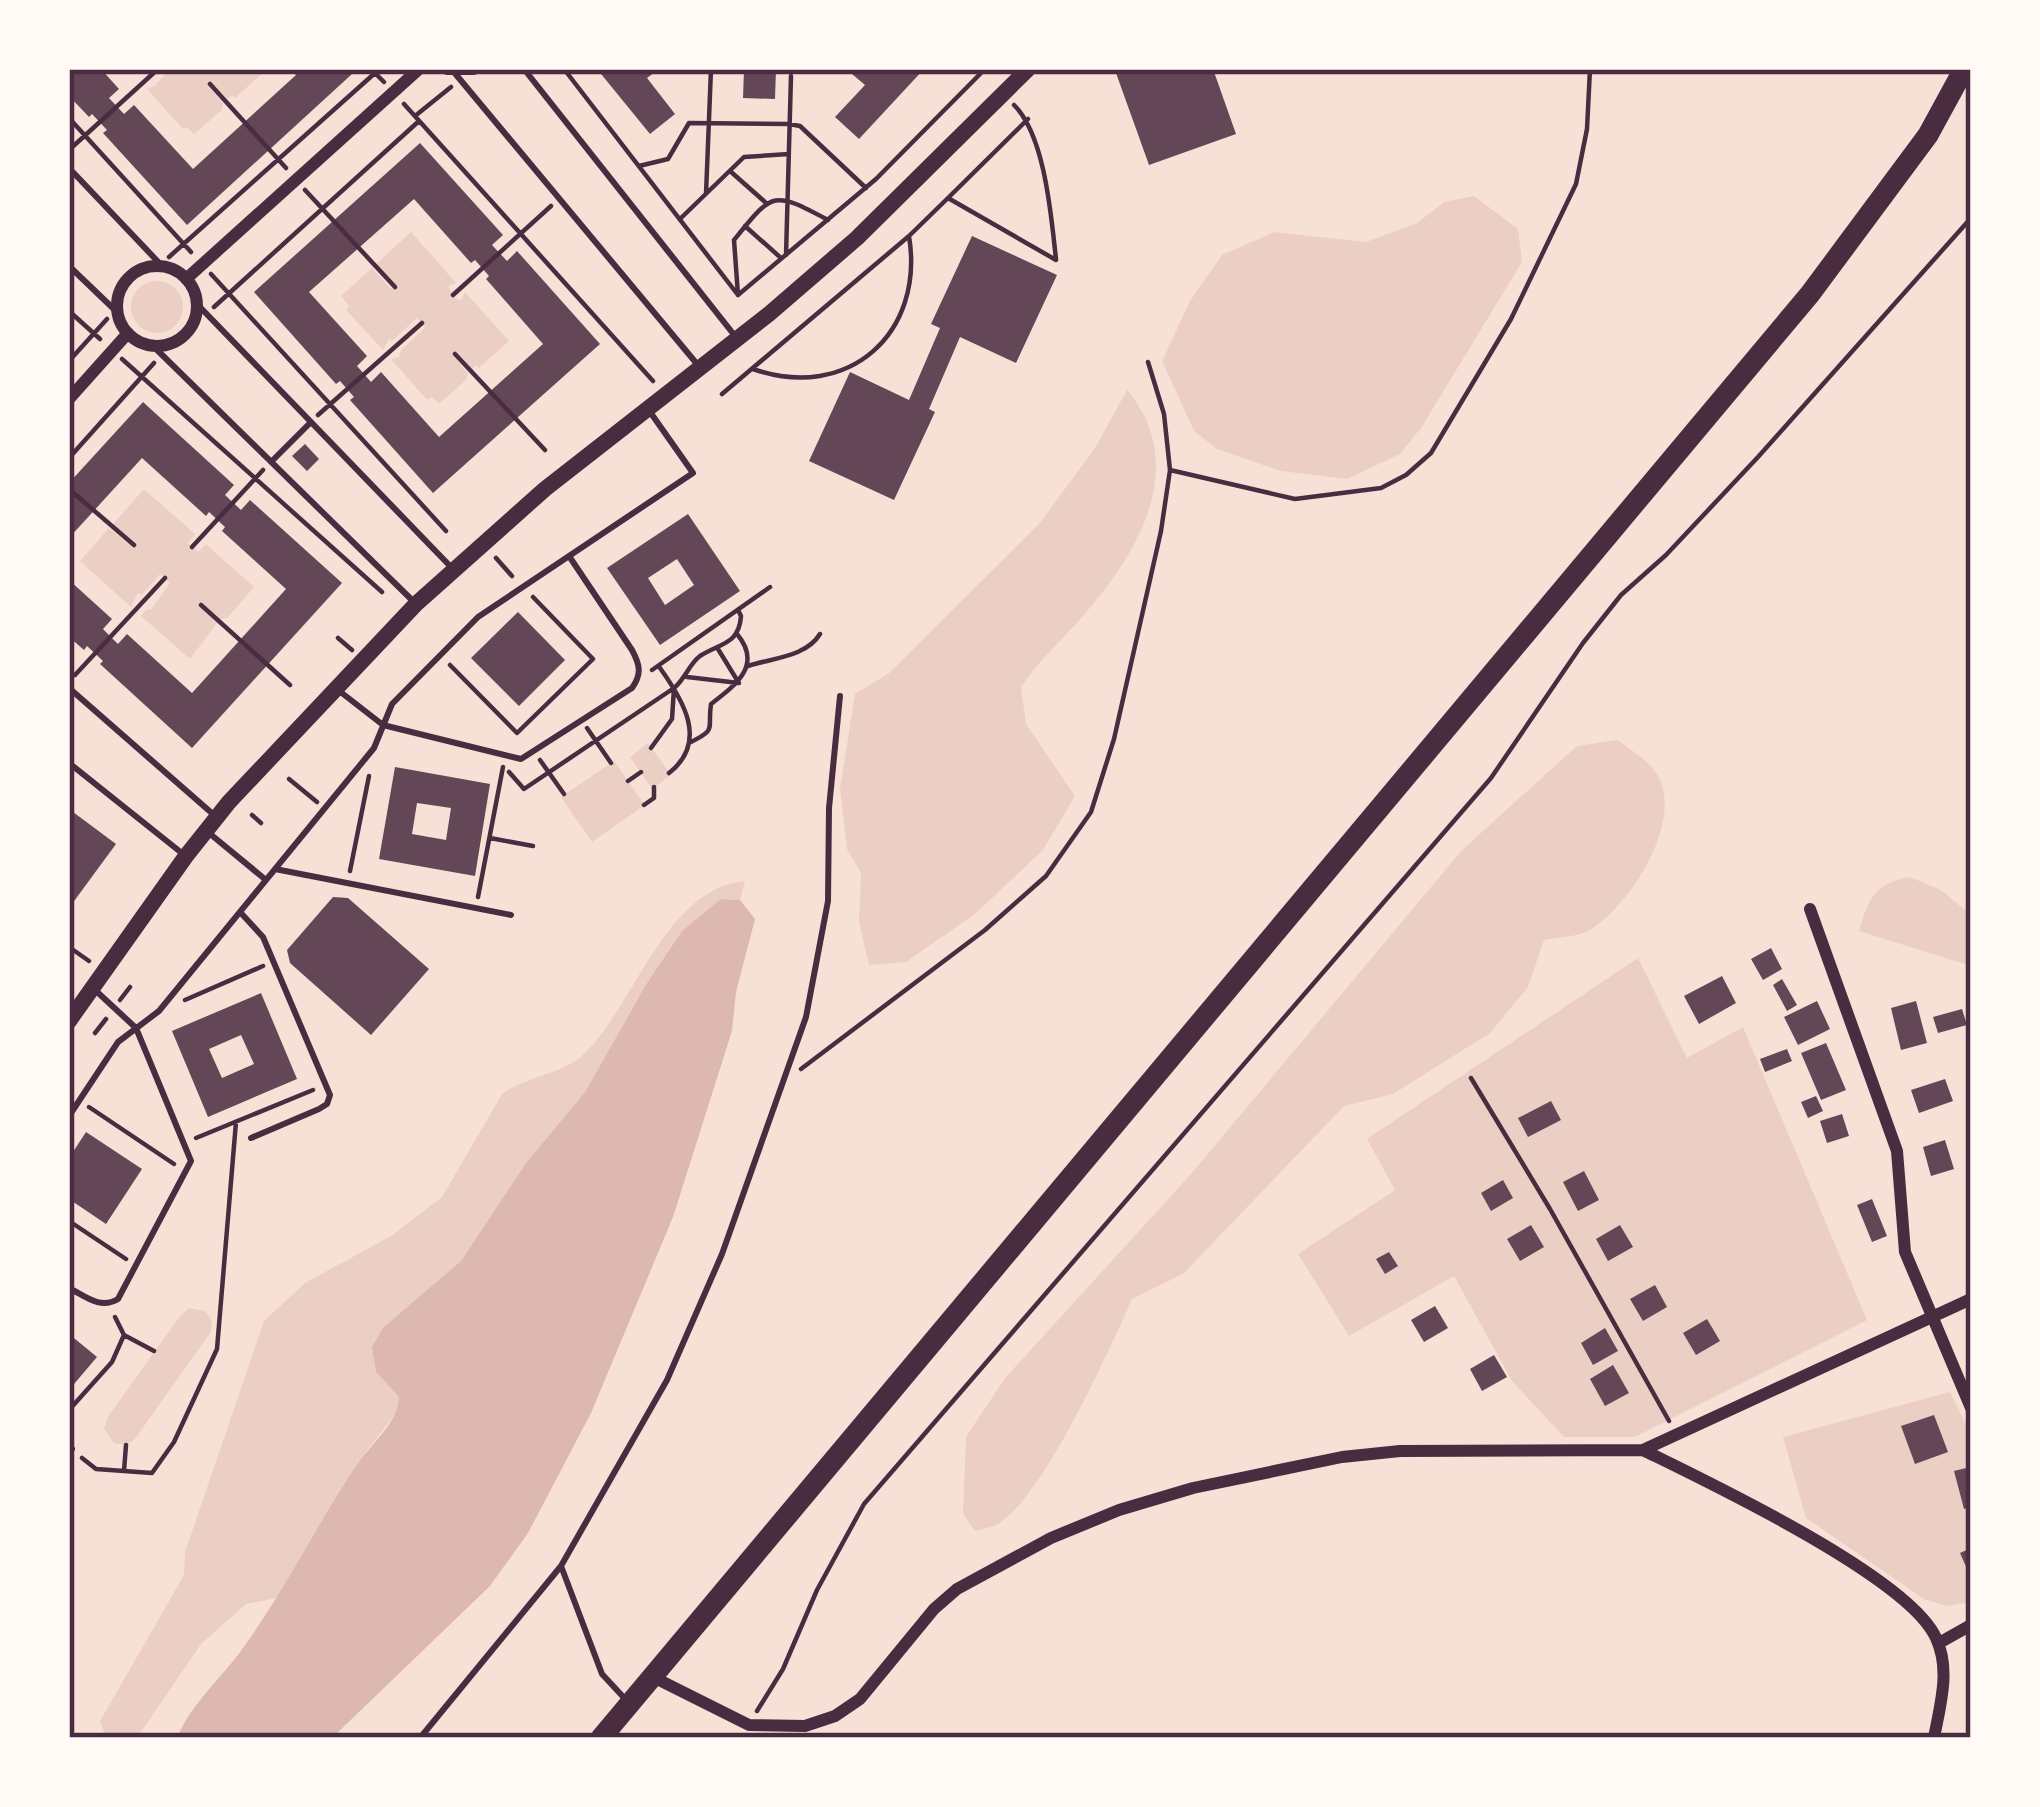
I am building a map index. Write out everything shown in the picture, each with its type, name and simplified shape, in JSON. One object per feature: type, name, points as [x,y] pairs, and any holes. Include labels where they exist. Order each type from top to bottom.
[{"type":"main road","points":[[601,1738],[1810,294],[1928,135],[1964,69]]},
{"type":"street","points":[[186,279],[419,69]]},
{"type":"street","points":[[454,73],[474,69]]},
{"type":"street","points":[[69,1022],[211,824],[416,604],[856,238],[1028,69]]},
{"type":"street","points":[[162,266],[186,279],[202,309],[180,340],[158,351],[128,333],[117,312],[121,289],[129,278],[162,266]]},
{"type":"street","points":[[69,399],[128,333]]},
{"type":"street","points":[[1810,909],[1897,1151],[1905,1252],[1971,1408]]},
{"type":"street","points":[[653,1677],[749,1725],[805,1726],[835,1717],[860,1699],[934,1609],[957,1589],[1051,1538],[1119,1510],[1274,1468],[1342,1457],[1400,1451],[1643,1450],[1971,1299]]},
{"type":"street","points":[[1643,1450],[1826,1547],[1924,1616],[1939,1643],[1945,1683],[1934,1738]]},
{"type":"street","points":[[1939,1643],[1971,1625]]},
{"type":"lane","points":[[524,69],[738,339]]},
{"type":"lane","points":[[454,73],[700,368]]},
{"type":"lane","points":[[69,168],[162,266]]},
{"type":"lane","points":[[69,266],[117,312]]},
{"type":"lane","points":[[202,309],[453,569]]},
{"type":"lane","points":[[158,351],[416,604]]},
{"type":"lane","points":[[69,1116],[118,1042],[159,1011],[374,748],[392,704],[478,617],[693,473],[647,409]]},
{"type":"lane","points":[[271,462],[311,422]]},
{"type":"lane","points":[[336,687],[383,725],[521,759],[638,680],[640,665],[632,650],[569,556]]},
{"type":"lane","points":[[69,684],[266,880]]},
{"type":"lane","points":[[420,1738],[561,1566],[667,1379],[722,1254],[806,1017],[828,901],[829,808],[840,696]]},
{"type":"lane","points":[[69,763],[185,856]]},
{"type":"lane","points":[[275,868],[511,915]]},
{"type":"lane","points":[[240,912],[256,926],[273,962],[327,1084],[328,1104],[251,1138]]},
{"type":"lane","points":[[69,1288],[99,1304],[118,1299],[191,1161],[136,1028],[98,980]]},
{"type":"lane","points":[[561,1566],[602,1674],[630,1704]]},
{"type":"path","points":[[69,150],[158,69]]},
{"type":"path","points":[[564,69],[738,295]]},
{"type":"path","points":[[706,194],[712,69]]},
{"type":"path","points":[[1170,470],[1295,499],[1381,488],[1406,475],[1431,453],[1510,319],[1576,184],[1587,129],[1590,69]]},
{"type":"path","points":[[162,266],[373,71],[645,372]]},
{"type":"path","points":[[738,295],[866,188],[980,71]]},
{"type":"path","points":[[202,309],[229,293],[322,208],[417,118],[454,73]]},
{"type":"path","points":[[784,257],[790,76]]},
{"type":"path","points":[[210,84],[395,287]]},
{"type":"path","points":[[69,118],[446,531]]},
{"type":"path","points":[[722,394],[909,236],[1028,119],[1051,214],[1056,260],[948,198]]},
{"type":"path","points":[[639,166],[668,159],[689,123],[800,125],[866,188]]},
{"type":"path","points":[[680,219],[744,158],[789,154]]},
{"type":"path","points":[[730,171],[765,202]]},
{"type":"path","points":[[453,296],[559,198]]},
{"type":"path","points":[[738,295],[734,240],[765,202],[788,198],[828,220]]},
{"type":"path","points":[[749,1725],[783,1669],[817,1590],[864,1504],[1491,778],[1621,595],[1666,555],[1758,457],[1971,218]]},
{"type":"path","points":[[746,226],[784,257]]},
{"type":"path","points":[[753,369],[802,378],[834,374],[866,360],[892,330],[909,296],[914,263],[909,236]]},
{"type":"path","points":[[69,311],[383,593]]},
{"type":"path","points":[[69,361],[117,312]]},
{"type":"path","points":[[311,422],[422,323]]},
{"type":"path","points":[[69,458],[142,376],[158,351]]},
{"type":"path","points":[[455,354],[545,449]]},
{"type":"path","points":[[782,1082],[985,930],[1046,876],[1091,812],[1114,740],[1170,470],[1164,414],[1148,362]]},
{"type":"path","points":[[192,547],[271,462]]},
{"type":"path","points":[[69,489],[134,545]]},
{"type":"path","points":[[440,656],[517,733],[593,658],[496,558]]},
{"type":"path","points":[[69,684],[165,578]]},
{"type":"path","points":[[638,680],[770,586]]},
{"type":"path","points":[[201,605],[290,685]]},
{"type":"path","points":[[502,770],[513,772],[524,789],[596,741],[674,688],[687,677],[697,658],[737,634],[742,616],[738,610]]},
{"type":"path","points":[[689,743],[709,733],[711,704],[739,682],[748,666],[746,646],[737,634]]},
{"type":"path","points":[[748,666],[800,652],[820,634]]},
{"type":"path","points":[[718,649],[739,682]]},
{"type":"path","points":[[659,665],[688,715],[689,743],[684,758],[669,772]]},
{"type":"path","points":[[687,677],[739,682]]},
{"type":"path","points":[[651,748],[671,719],[674,688]]},
{"type":"path","points":[[581,721],[611,763]]},
{"type":"path","points":[[347,883],[374,748]]},
{"type":"path","points":[[534,751],[564,794]]},
{"type":"path","points":[[476,908],[505,755]]},
{"type":"path","points":[[628,781],[641,772]]},
{"type":"path","points":[[289,779],[324,809]]},
{"type":"path","points":[[644,805],[656,795],[654,787]]},
{"type":"path","points":[[252,814],[261,823]]},
{"type":"path","points":[[490,838],[533,846]]},
{"type":"path","points":[[69,947],[98,980]]},
{"type":"path","points":[[159,1011],[273,962]]},
{"type":"path","points":[[1471,1078],[1658,1397],[1675,1436]]},
{"type":"path","points":[[185,1143],[327,1084]]},
{"type":"path","points":[[79,1100],[187,1172]]},
{"type":"path","points":[[70,1451],[96,1469],[152,1473],[174,1442],[217,1349],[236,1122]]},
{"type":"path","points":[[69,1221],[136,1265]]},
{"type":"path","points":[[109,1304],[124,1334],[154,1351]]},
{"type":"path","points":[[69,1410],[112,1362],[124,1334]]},
{"type":"path","points":[[124,1471],[126,1445]]},
{"type":"shaded area","points":[[169,69],[265,71],[235,98],[228,99],[211,82],[208,86],[223,103],[222,110],[194,134],[183,129],[147,89]]},
{"type":"shaded area","points":[[1474,196],[1518,229],[1522,262],[1421,428],[1400,454],[1347,479],[1281,471],[1217,449],[1194,431],[1162,361],[1190,301],[1222,255],[1274,232],[1366,242],[1417,223],[1444,202]]},
{"type":"shaded area","points":[[411,232],[456,283],[448,286],[456,299],[461,300],[465,292],[509,341],[479,368],[472,369],[457,352],[453,356],[468,373],[466,380],[439,404],[432,397],[427,400],[391,359],[399,357],[425,328],[417,318],[389,339],[383,350],[346,310],[349,306],[341,296],[372,268],[391,289],[396,286],[376,264]]},
{"type":"shaded area","points":[[157,281],[175,289],[183,307],[175,325],[157,333],[139,325],[131,307],[139,289]]},
{"type":"shaded area","points":[[1127,390],[1145,419],[1155,448],[1150,507],[1104,591],[1021,687],[1026,724],[1075,796],[1043,850],[975,914],[906,962],[869,965],[859,922],[861,873],[847,849],[840,789],[855,694],[888,674],[1039,524],[1095,448]]},
{"type":"shaded area","points":[[144,489],[195,534],[188,543],[198,552],[206,544],[254,587],[220,620],[202,604],[199,607],[217,623],[190,659],[141,616],[170,583],[160,574],[142,595],[138,593],[131,607],[80,561],[109,528],[132,547],[135,543],[113,524]]},
{"type":"shaded area","points":[[1618,740],[1654,770],[1663,789],[1665,810],[1651,858],[1622,901],[1585,932],[1544,940],[1528,987],[1490,1033],[1393,1094],[1344,1106],[1183,1274],[1132,1299],[1075,1418],[1037,1481],[1001,1522],[975,1531],[963,1514],[966,1437],[1005,1378],[1191,1174],[1462,850],[1577,746]]},
{"type":"shaded area","points":[[648,743],[671,775],[652,789],[630,757]]},
{"type":"shaded area","points":[[614,761],[645,805],[592,842],[561,797]]},
{"type":"shaded area","points":[[1910,877],[1941,890],[1971,915],[1971,966],[1859,931],[1875,894],[1889,883]]},
{"type":"shaded area","points":[[745,881],[740,900],[721,899],[682,931],[585,1092],[526,1163],[461,1261],[430,1289],[376,1372],[399,1397],[399,1409],[357,1464],[277,1598],[246,1604],[201,1644],[137,1738],[106,1738],[100,1721],[184,1575],[185,1552],[264,1321],[305,1283],[391,1236],[442,1197],[502,1094],[567,1066],[585,1053],[654,951],[693,904],[717,889]]},
{"type":"shaded area","points":[[721,899],[740,900],[755,919],[736,992],[732,1031],[673,1217],[591,1413],[528,1533],[490,1586],[332,1738],[177,1738],[258,1626],[356,1466],[394,1415],[399,1397],[376,1372],[372,1347],[383,1328],[461,1261],[526,1163],[585,1092],[682,931]]},
{"type":"shaded area","points":[[1638,958],[1687,1058],[1743,1027],[1867,1320],[1635,1437],[1564,1437],[1512,1381],[1454,1276],[1349,1336],[1298,1254],[1395,1190],[1367,1139]]},
{"type":"shaded area","points":[[189,1308],[205,1311],[212,1321],[211,1332],[135,1439],[126,1445],[114,1443],[104,1429],[107,1418]]},
{"type":"shaded area","points":[[1950,1392],[1971,1435],[1971,1602],[1947,1606],[1924,1599],[1806,1518],[1783,1437]]},
{"type":"building","points":[[69,69],[101,69],[119,89],[109,98],[124,114],[134,105],[193,169],[296,75],[290,69],[347,69],[352,74],[187,225],[103,133],[107,130],[69,96]]},
{"type":"building","points":[[597,69],[659,69],[647,78],[675,114],[650,134]]},
{"type":"building","points":[[744,69],[776,69],[775,99],[743,98]]},
{"type":"building","points":[[846,69],[924,69],[859,139],[835,117],[865,85]]},
{"type":"building","points":[[1213,69],[1236,134],[1149,165],[1116,73]]},
{"type":"building","points":[[420,143],[503,235],[492,245],[507,261],[517,251],[600,344],[433,493],[350,400],[354,397],[340,381],[336,384],[254,292]],"holes":[[[414,199],[471,263],[475,260],[543,344],[439,437],[381,372],[371,382],[357,366],[367,356],[309,292]]]},
{"type":"building","points":[[972,236],[1057,275],[1016,363],[960,337],[929,409],[935,412],[894,500],[809,461],[850,372],[909,400],[940,328],[931,324]]},
{"type":"building","points":[[143,402],[234,485],[225,495],[241,510],[250,500],[342,583],[192,748],[100,664],[103,661],[87,646],[84,650],[69,637],[69,580],[112,619],[103,629],[118,644],[127,634],[192,693],[286,589],[222,531],[225,527],[209,512],[206,516],[142,458],[69,538],[69,483]]},
{"type":"building","points":[[305,444],[319,459],[307,471],[292,456]]},
{"type":"building","points":[[688,514],[740,591],[660,645],[607,568]],"holes":[[[677,559],[694,585],[665,605],[648,578]]]},
{"type":"building","points":[[518,612],[565,660],[519,706],[471,658]]},
{"type":"building","points":[[395,767],[490,784],[475,876],[379,859]],"holes":[[[417,803],[451,808],[446,840],[412,834]]]},
{"type":"building","points":[[69,809],[116,844],[69,908]]},
{"type":"building","points":[[333,897],[348,898],[429,969],[371,1035],[290,963],[287,950]]},
{"type":"building","points":[[1771,948],[1782,969],[1763,980],[1751,959]]},
{"type":"building","points":[[1722,976],[1736,1003],[1699,1024],[1684,996]]},
{"type":"building","points":[[1782,979],[1797,1005],[1787,1011],[1773,985]]},
{"type":"building","points":[[261,993],[297,1079],[208,1117],[172,1031]],"holes":[[[241,1035],[254,1064],[222,1078],[209,1049]]]},
{"type":"building","points":[[1817,1001],[1830,1029],[1798,1045],[1784,1017]]},
{"type":"building","points":[[1916,1001],[1927,1043],[1901,1050],[1891,1008]]},
{"type":"building","points":[[1962,1009],[1967,1025],[1938,1033],[1933,1017]]},
{"type":"building","points":[[1826,1043],[1846,1090],[1821,1100],[1801,1053]]},
{"type":"building","points":[[1787,1049],[1792,1061],[1765,1072],[1760,1059]]},
{"type":"building","points":[[1945,1079],[1953,1101],[1919,1113],[1911,1090]]},
{"type":"building","points":[[1816,1096],[1823,1111],[1808,1118],[1801,1102]]},
{"type":"building","points":[[1551,1101],[1561,1120],[1528,1137],[1518,1118]]},
{"type":"building","points":[[1842,1114],[1849,1136],[1827,1143],[1820,1121]]},
{"type":"building","points":[[86,1132],[142,1169],[106,1224],[69,1199],[69,1158]]},
{"type":"building","points":[[1945,1140],[1954,1169],[1931,1176],[1923,1147]]},
{"type":"building","points":[[1584,1171],[1599,1200],[1578,1211],[1563,1182]]},
{"type":"building","points":[[1503,1180],[1513,1198],[1491,1211],[1481,1193]]},
{"type":"building","points":[[1872,1199],[1887,1236],[1872,1242],[1857,1205]]},
{"type":"building","points":[[1531,1225],[1544,1247],[1520,1261],[1507,1239]]},
{"type":"building","points":[[1620,1225],[1633,1247],[1608,1261],[1596,1239]]},
{"type":"building","points":[[1389,1252],[1398,1266],[1385,1274],[1376,1259]]},
{"type":"building","points":[[1655,1285],[1667,1307],[1643,1321],[1630,1299]]},
{"type":"building","points":[[1435,1306],[1448,1328],[1424,1342],[1411,1320]]},
{"type":"building","points":[[1707,1319],[1720,1341],[1696,1355],[1683,1333]]},
{"type":"building","points":[[1605,1328],[1618,1351],[1593,1365],[1581,1343]]},
{"type":"building","points":[[69,1334],[97,1357],[69,1390]]},
{"type":"building","points":[[1494,1355],[1507,1377],[1482,1391],[1470,1369]]},
{"type":"building","points":[[1613,1365],[1629,1393],[1605,1406],[1590,1379]]},
{"type":"building","points":[[1934,1415],[1948,1452],[1915,1464],[1901,1426]]},
{"type":"building","points":[[1970,1467],[1971,1507],[1964,1509],[1954,1471]]},
{"type":"building","points":[[1971,1548],[1971,1578],[1960,1553]]}]
